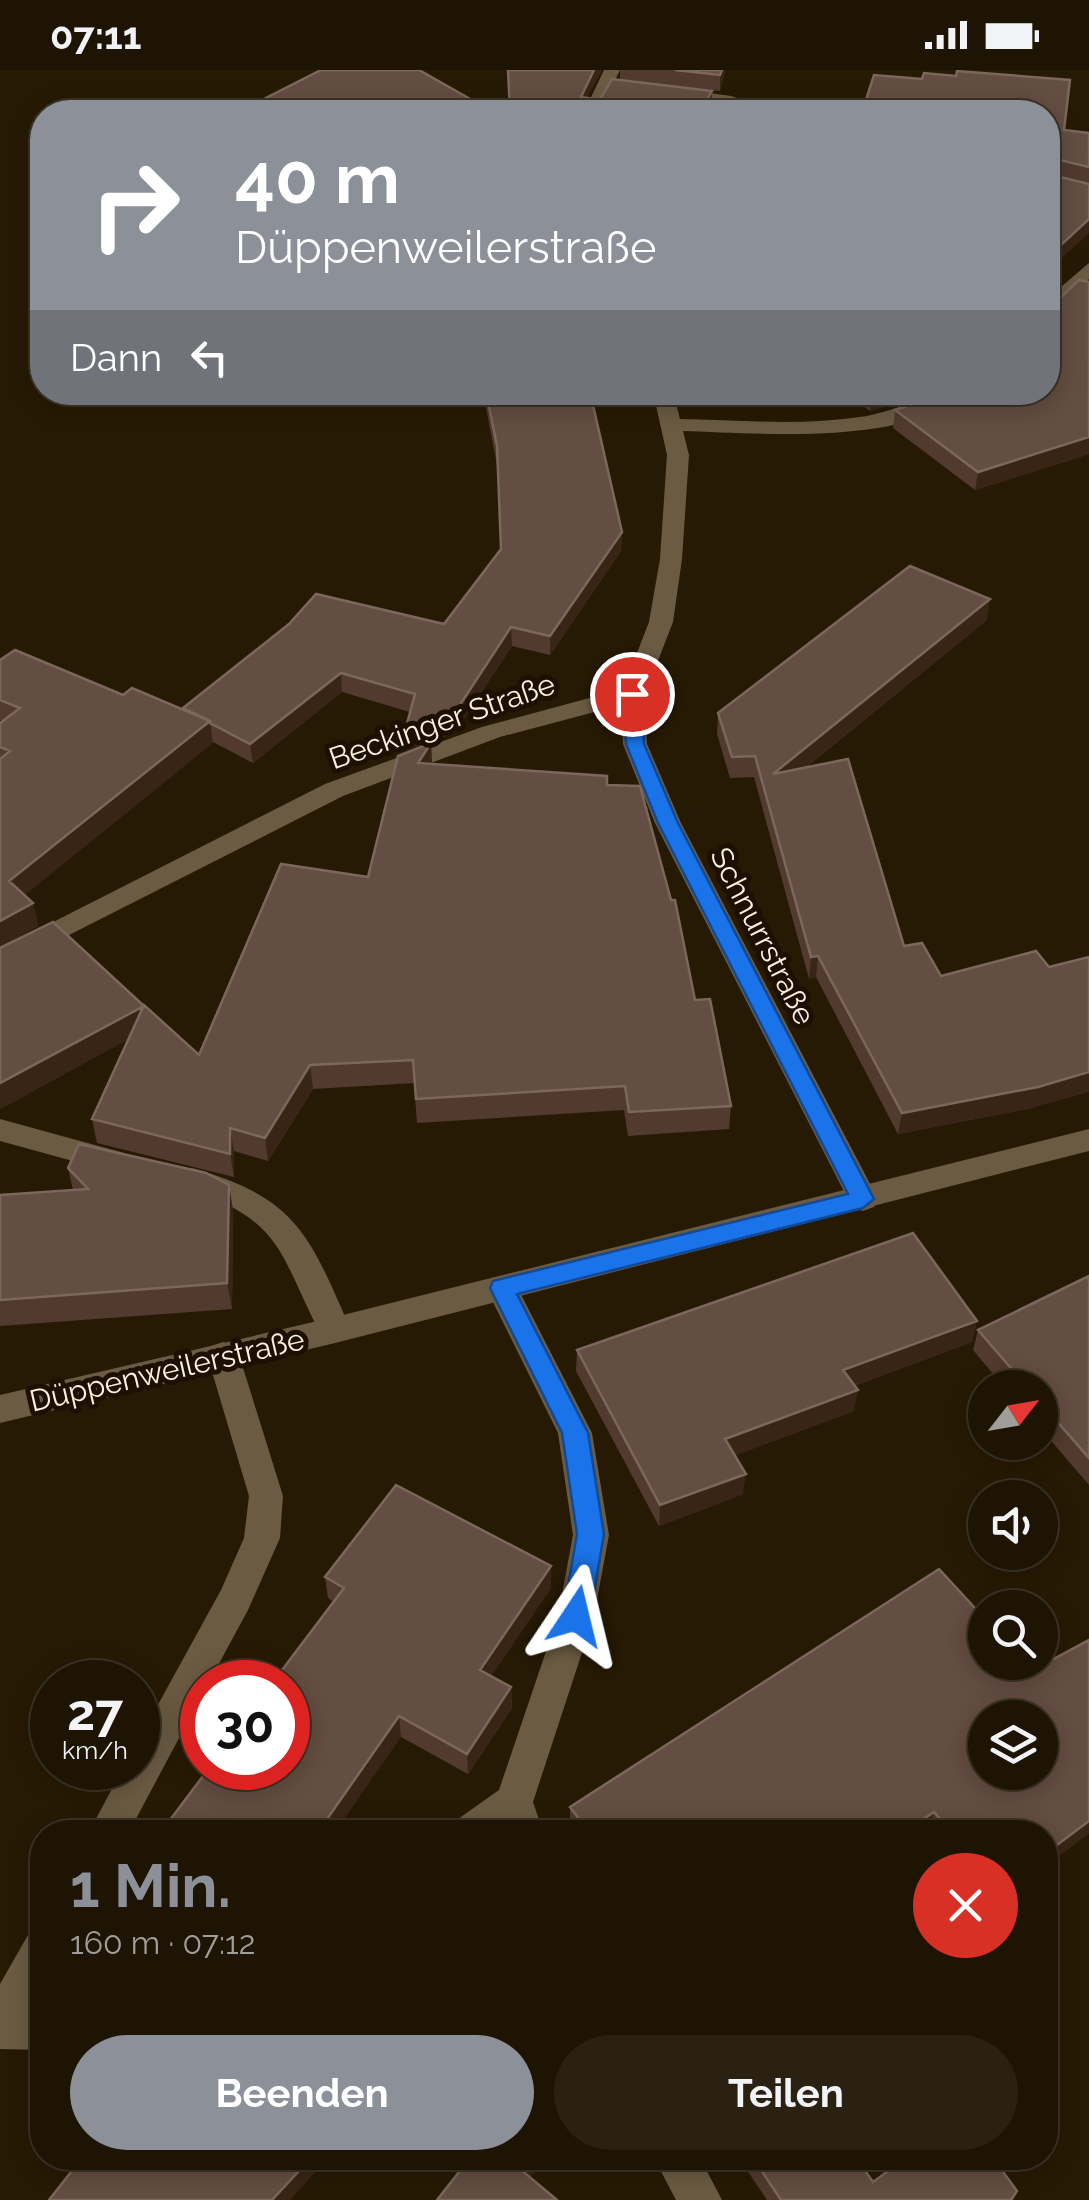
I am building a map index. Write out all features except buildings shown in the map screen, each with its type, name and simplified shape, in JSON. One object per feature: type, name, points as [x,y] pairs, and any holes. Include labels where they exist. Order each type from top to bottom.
[{"type":"street","points":[[656,92],[731,100]]},
{"type":"street","points":[[1060,297],[1089,269]]},
{"type":"street","points":[[632,694],[661,622],[671,559],[678,454],[667,405]]},
{"type":"street","points":[[674,425],[874,421],[918,412],[931,405]]},
{"type":"street","name":"Beckinger Straße","points":[[0,961],[334,790],[491,732],[632,694]]},
{"type":"street","name":"Schnurrstraße","points":[[632,694],[635,744],[668,823],[863,1199]]},
{"type":"street","name":"Düppenweilerstraße","points":[[0,1130],[58,1149],[220,1186],[264,1208],[292,1236],[335,1330]]},
{"type":"street","name":"Düppenweilerstraße","points":[[0,1409],[335,1330],[1089,1140]]},
{"type":"street","points":[[502,1288],[575,1433],[591,1534],[576,1616],[519,1817]]},
{"type":"street","points":[[115,1820],[236,1599],[262,1538],[266,1496],[224,1356]]},
{"type":"street","points":[[30,1971],[0,2026],[30,2028]]},
{"type":"street","points":[[683,2170],[700,2200]]},
{"type":"route","points":[[576,1616],[591,1534],[575,1433],[502,1288],[863,1199],[668,823],[635,744],[632,694]]}]
